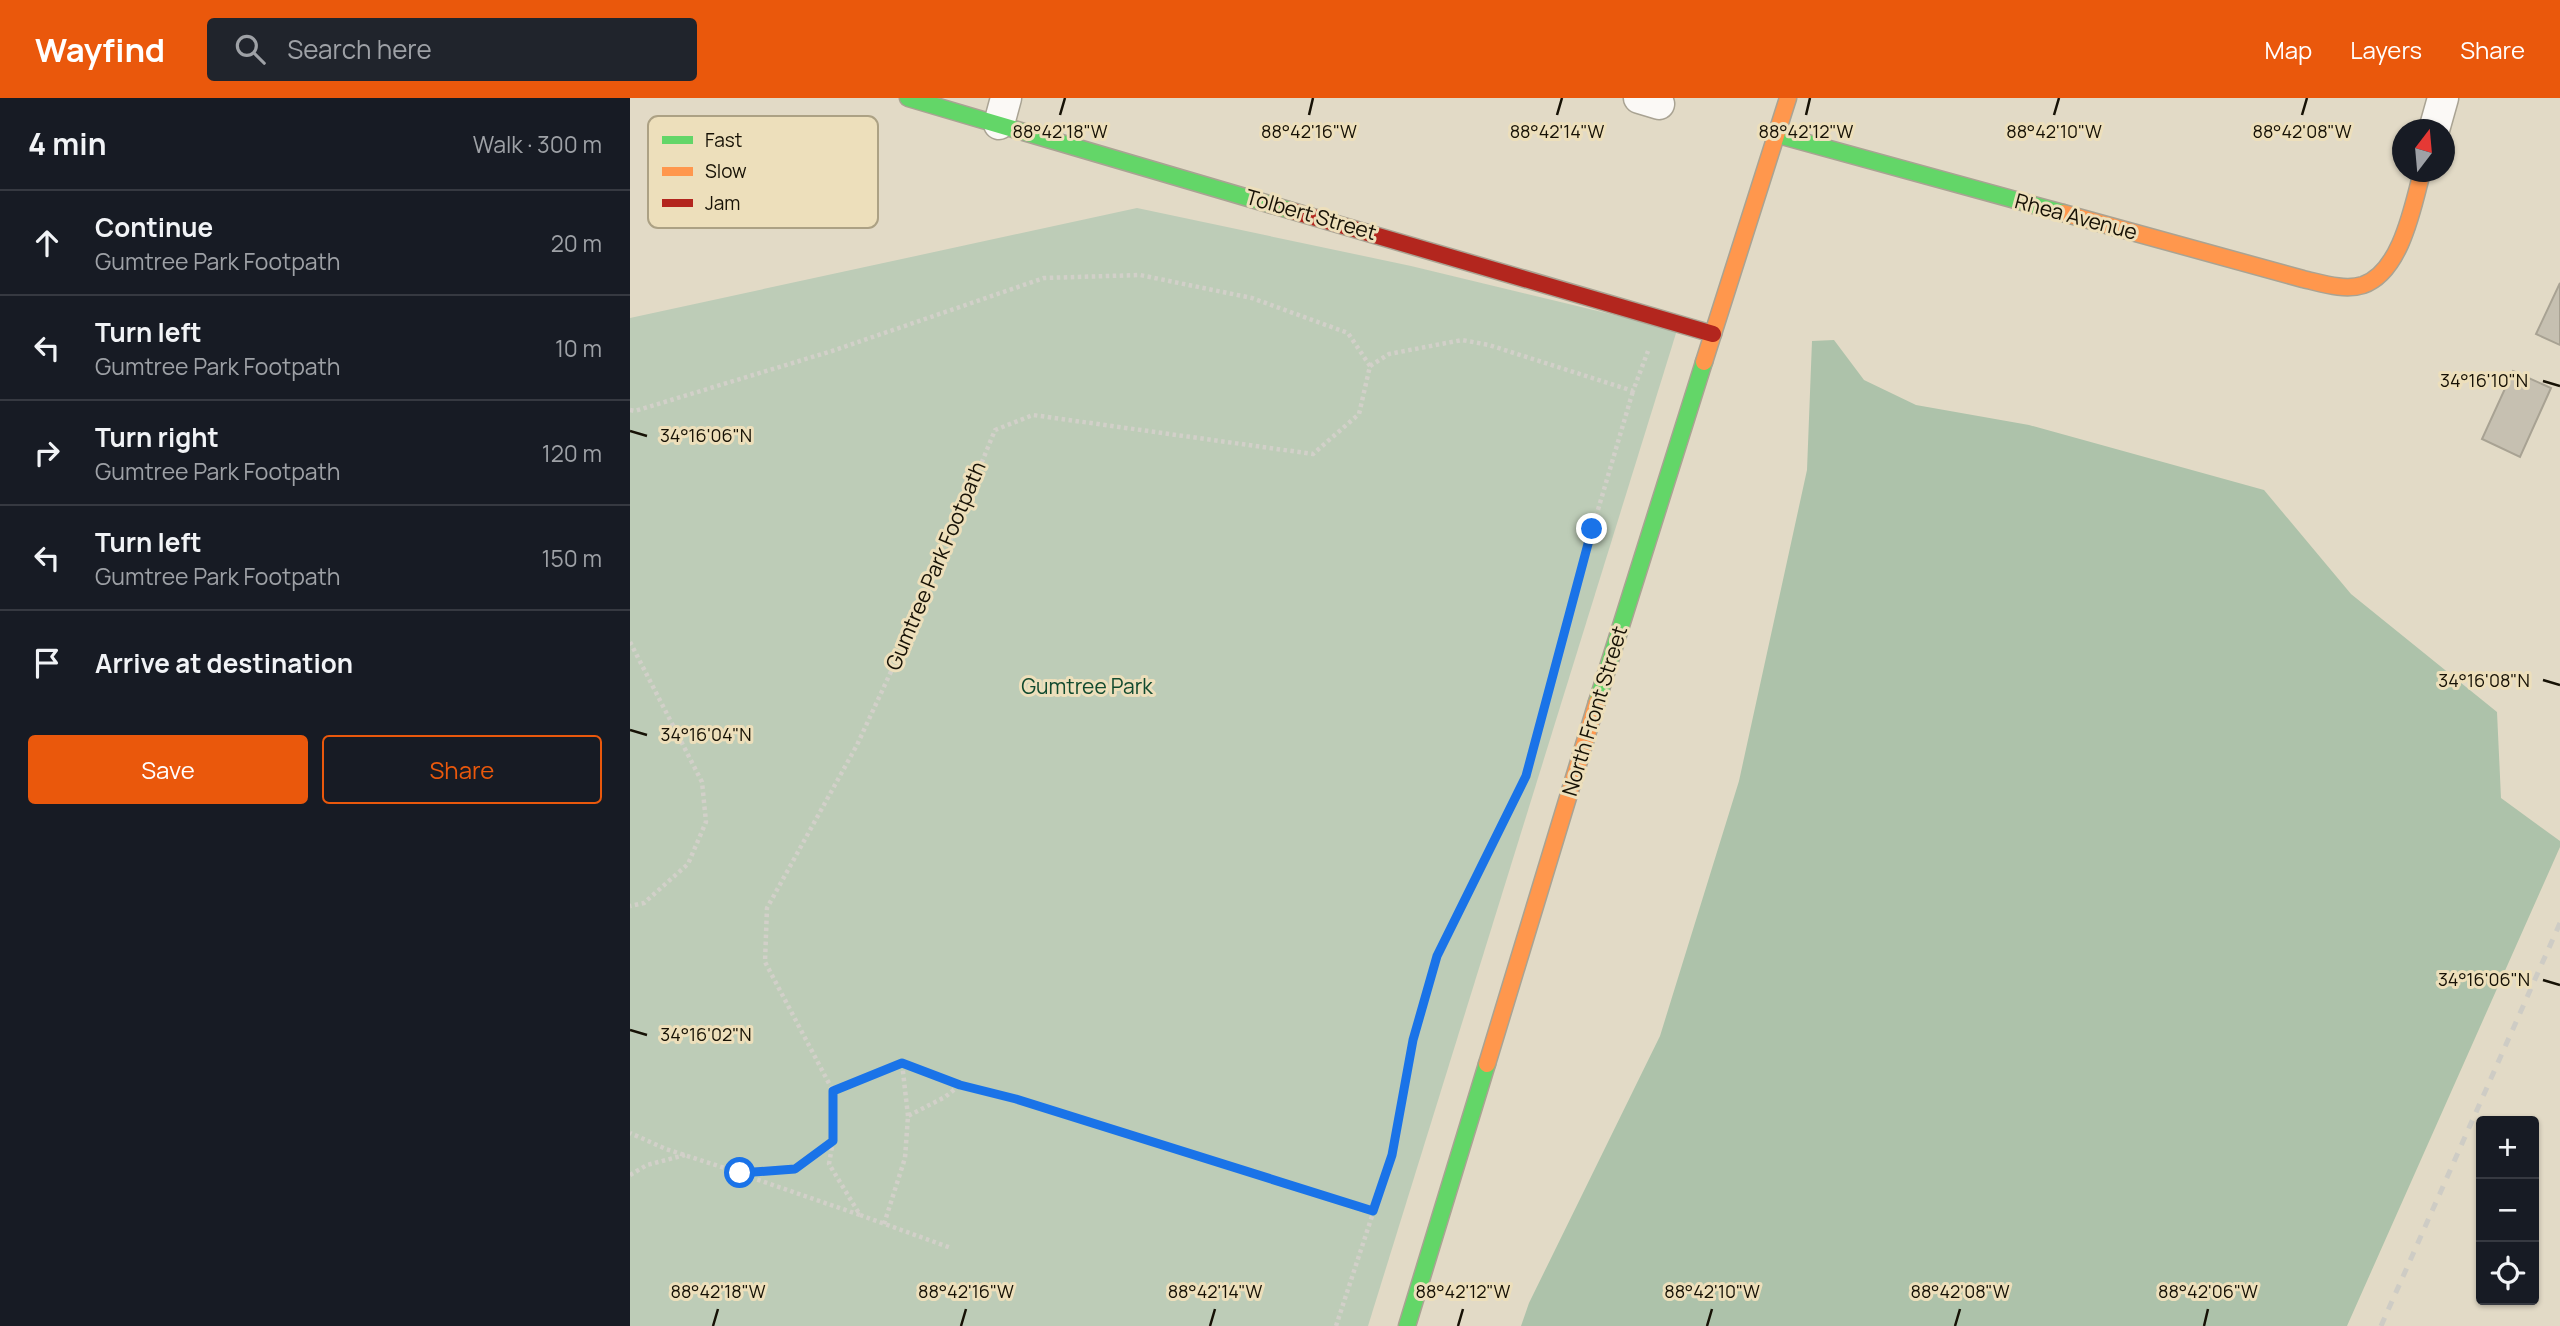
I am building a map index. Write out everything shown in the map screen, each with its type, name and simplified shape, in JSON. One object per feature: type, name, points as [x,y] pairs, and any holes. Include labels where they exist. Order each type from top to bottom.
[{"type":"street","name":"Tolbert Street","points":[[908,98],[1002,111],[1713,334]]},
{"type":"street","name":"North Front Street","points":[[1407,1326],[1604,681],[1788,98]]},
{"type":"street","points":[[2437,119],[2443,98]]},
{"type":"street","name":"Rhea Avenue","points":[[1777,135],[2303,279],[2348,287],[2375,280],[2391,263],[2419,182]]},
{"type":"path","points":[[630,410],[635,411],[832,351],[1044,278],[1140,275],[1252,298],[1348,333],[1370,366],[1389,354],[1462,340],[1489,345],[1633,391]]},
{"type":"path","points":[[1336,1326],[1392,1155],[1413,1040],[1437,956],[1526,776],[1567,615],[1633,391],[1652,339]]},
{"type":"path","name":"Gumtree Park Footpath","points":[[860,1215],[829,1164],[833,1141],[833,1091],[765,962],[767,908],[857,745],[938,570],[995,430],[1033,415],[1313,454],[1359,414],[1370,366]]},
{"type":"path","points":[[630,642],[702,782],[706,822],[688,864],[644,903],[630,906]]},
{"type":"path","points":[[833,1091],[902,1063],[960,1085],[1016,1099],[1373,1211]]},
{"type":"path","points":[[884,1224],[905,1158],[908,1116],[902,1063]]},
{"type":"path","points":[[908,1116],[945,1097],[960,1085]]},
{"type":"path","points":[[630,1133],[666,1149],[951,1248]]},
{"type":"path","points":[[740,1173],[795,1169],[833,1141]]},
{"type":"path","points":[[630,1175],[647,1165],[686,1155]]},
{"type":"green space","name":"Gumtree Park","points":[[1137,208],[1411,266],[1677,330],[1368,1326],[630,1326],[630,318]]},
{"type":"green space","points":[[1834,340],[1864,380],[1916,405],[2029,425],[2264,490],[2351,594],[2497,712],[2501,798],[2560,841],[2560,847],[2347,1326],[1521,1326],[1529,1303],[1660,1036],[1739,781],[1807,470],[1812,341]]},
{"type":"building","points":[[2560,283],[2560,345],[2536,334]]},
{"type":"building","points":[[2513,371],[2551,388],[2520,457],[2482,439]]},
{"type":"railway","points":[[2381,1326],[2560,923]]},
{"type":"traffic: fast","points":[[908,98],[1289,210]]},
{"type":"traffic: fast","points":[[1778,135],[2063,213]]},
{"type":"traffic: fast","points":[[1597,702],[1704,362]]},
{"type":"traffic: fast","points":[[1407,1326],[1487,1064]]},
{"type":"traffic: slow","points":[[1704,362],[1788,98]]},
{"type":"traffic: slow","points":[[2063,213],[2303,279],[2333,286],[2356,287],[2376,278],[2387,267],[2403,236],[2419,182]]},
{"type":"traffic: slow","points":[[1487,1064],[1597,702]]},
{"type":"traffic: jam","points":[[1289,210],[1713,334]]},
{"type":"route","points":[[740,1173],[795,1169],[833,1141],[833,1091],[902,1063],[960,1085],[1016,1099],[1373,1211],[1392,1155],[1413,1040],[1437,956],[1526,776],[1592,529]]}]
